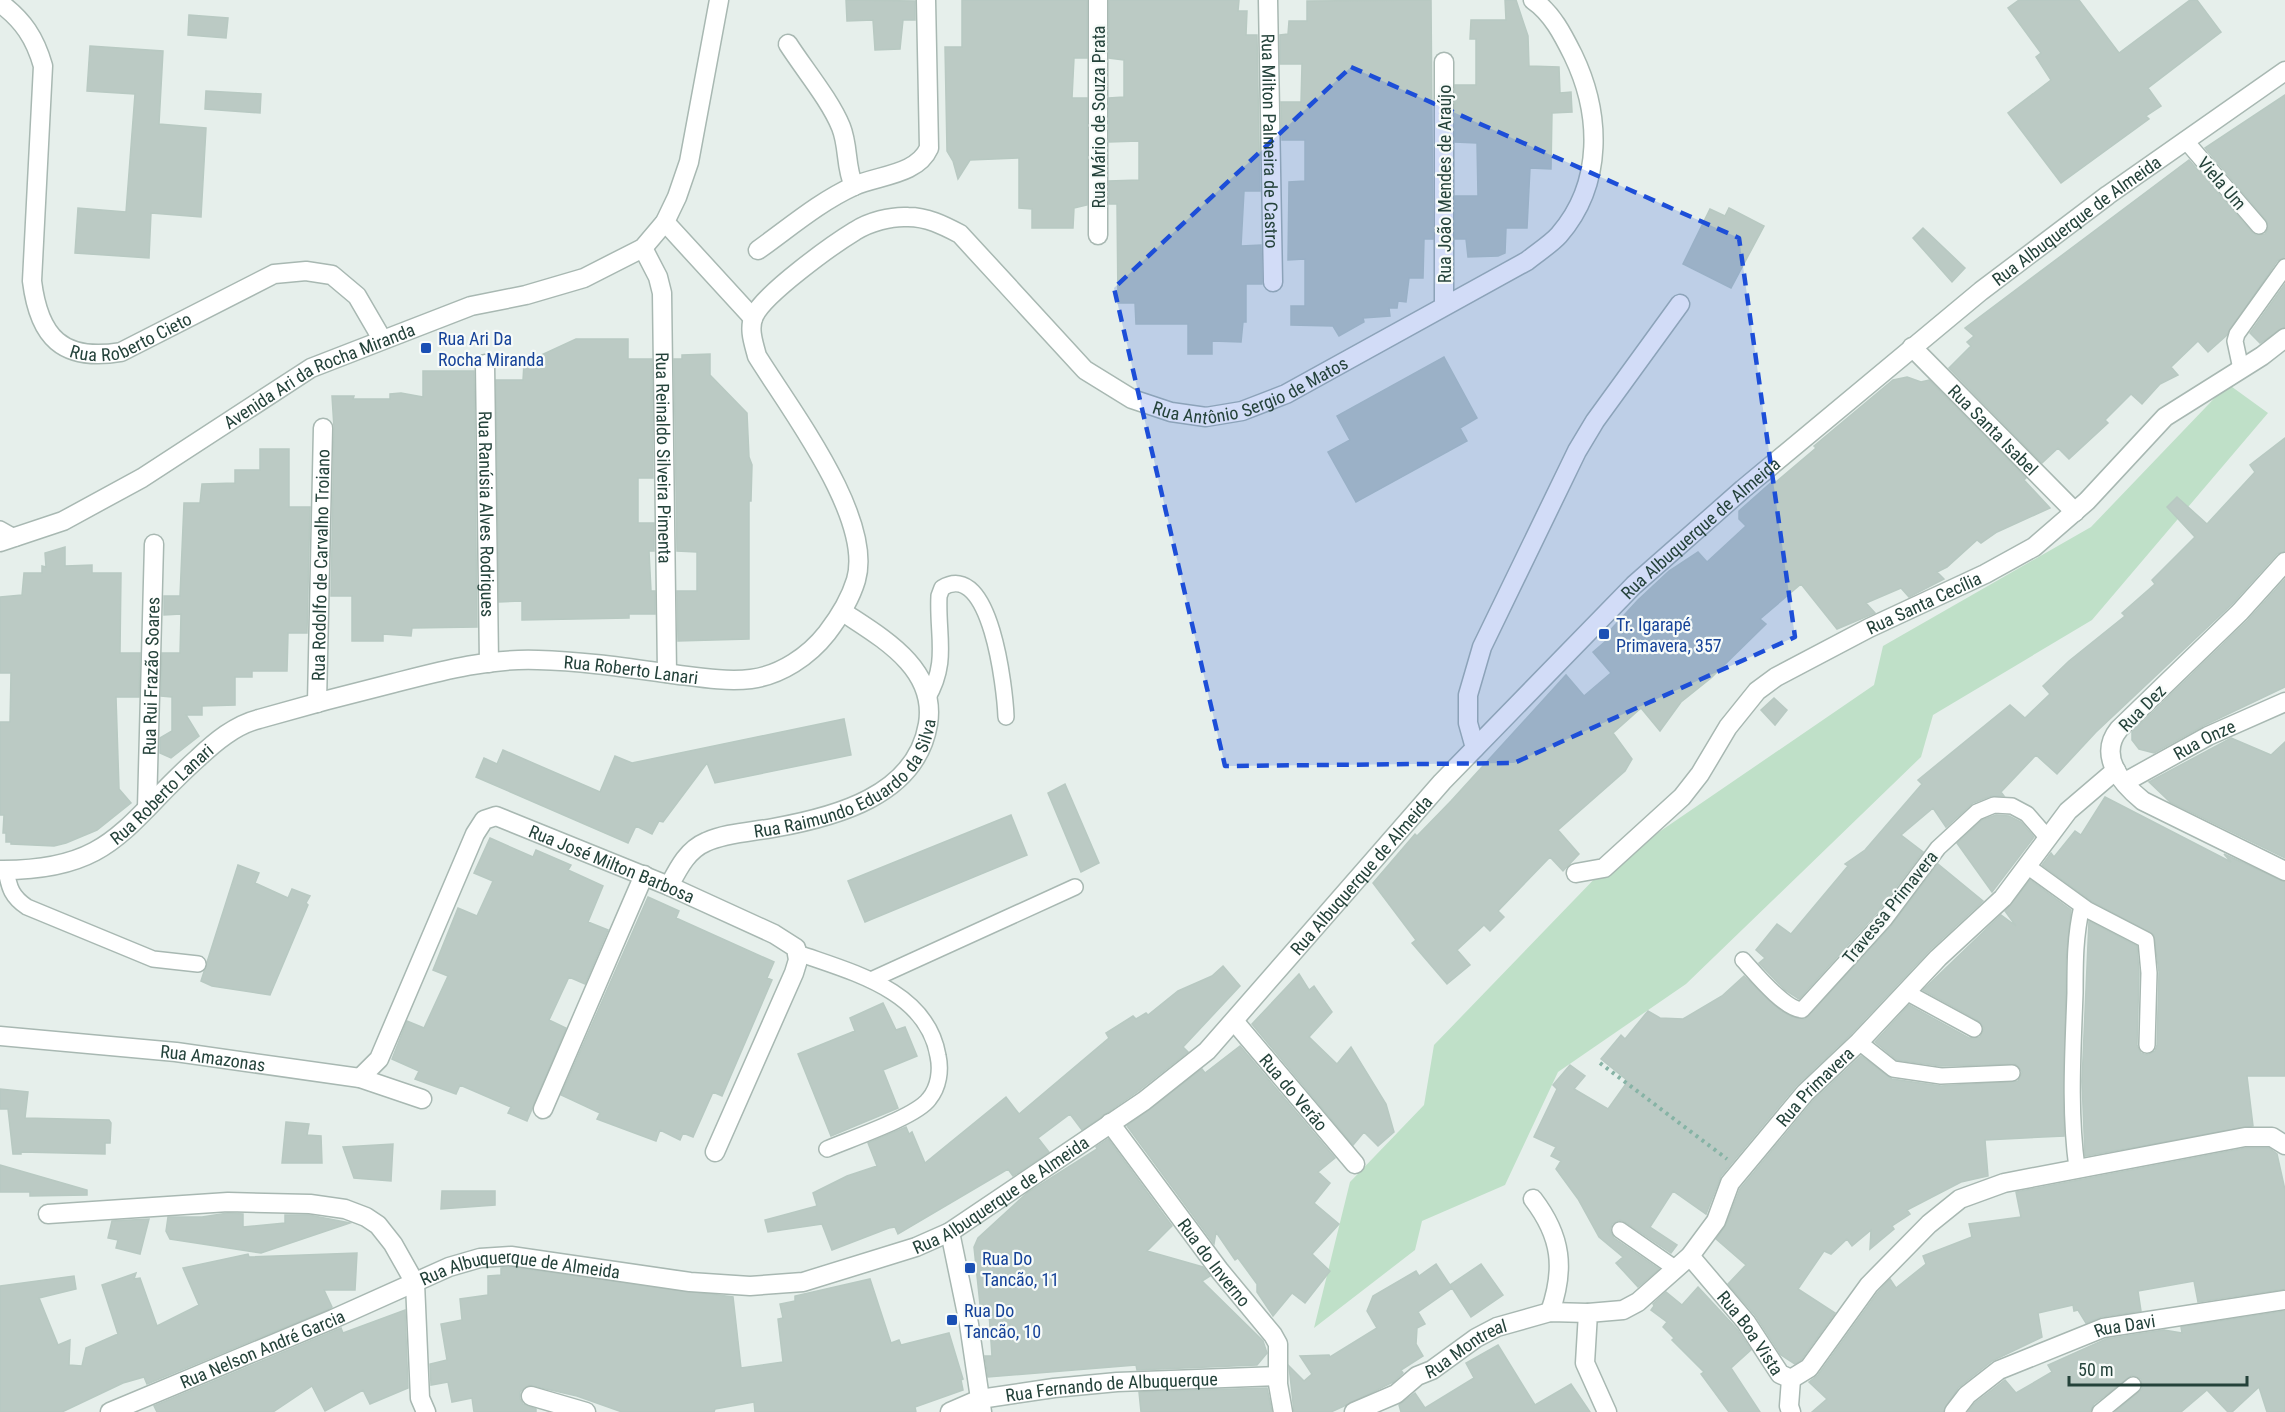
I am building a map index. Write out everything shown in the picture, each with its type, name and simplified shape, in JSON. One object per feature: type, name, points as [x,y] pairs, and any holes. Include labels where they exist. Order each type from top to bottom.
[{"type":"street","name":"Avenida Ari da Rocha Miranda","points":[[8,540],[63,521],[142,478],[311,368],[471,306],[526,295],[584,278],[643,248],[665,222],[677,197],[689,162],[719,0]]},
{"type":"street","points":[[758,250],[813,210],[854,186],[914,166],[925,158],[929,148],[926,0]]},
{"type":"street","name":"Rua Mário de Souza Prata","points":[[1098,0],[1098,235]]},
{"type":"street","name":"Rua Milton Palmeira de Castro","points":[[1268,0],[1273,282]]},
{"type":"street","name":"Rua Antônio Sergio de Matos","points":[[753,318],[763,300],[856,230],[881,220],[907,217],[934,221],[960,234],[1085,370],[1132,399],[1171,412],[1206,417],[1242,411],[1286,394],[1527,261],[1559,235],[1578,206],[1591,177],[1595,141],[1590,104],[1580,69],[1562,33],[1533,0]]},
{"type":"street","name":"Rua Roberto Cieto","points":[[0,3],[17,16],[36,41],[43,66],[32,281],[36,311],[49,334],[71,352],[97,356],[121,352],[274,274],[306,271],[332,275],[357,296],[382,339]]},
{"type":"street","points":[[788,44],[840,124],[847,144],[847,172],[854,186]]},
{"type":"street","name":"Rua João Mendes de Araújo","points":[[1444,62],[1444,306]]},
{"type":"street","name":"Rua Albuquerque de Almeida","points":[[426,1412],[420,1398],[415,1283],[449,1267],[480,1258],[511,1256],[690,1282],[750,1286],[803,1282],[906,1250],[950,1232],[1179,1076],[1207,1051],[1352,883],[1475,748],[1634,585],[1743,489],[1981,291],[2185,140],[2285,71]]},
{"type":"street","points":[[665,222],[753,318]]},
{"type":"street","name":"Rua Reinaldo Silveira Pimenta","points":[[643,248],[658,277],[662,293],[668,673]]},
{"type":"street","points":[[1475,748],[1468,723],[1468,695],[1482,647],[1576,451],[1594,421],[1680,304]]},
{"type":"street","name":"Rua Roberto Lanari","points":[[3,870],[64,865],[97,852],[124,833],[216,741],[250,721],[447,669],[489,663],[538,660],[714,679],[751,679],[782,670],[814,649],[843,612],[857,578],[858,543],[836,484],[757,356],[752,335],[753,318]]},
{"type":"street","name":"Rua Santa Cecília","points":[[1576,873],[1604,868],[1682,797],[1700,774],[1728,728],[1757,691],[1776,677],[2034,547],[2075,512],[2165,417],[2285,338]]},
{"type":"street","name":"Rua Santa Isabel","points":[[1912,347],[2075,512]]},
{"type":"street","name":"Rua Ranúsia Alves Rodrigues","points":[[485,364],[489,663]]},
{"type":"street","name":"Rua Rodolfo de Carvalho Troiano","points":[[317,703],[323,428]]},
{"type":"street","name":"Rua Rui Frazão Soares","points":[[147,808],[154,544]]},
{"type":"street","name":"Rua Dez","points":[[2120,776],[2112,765],[2109,748],[2111,738],[2141,706],[2240,612],[2285,562]]},
{"type":"street","name":"Rua Raimundo Eduardo da Silva","points":[[669,886],[684,860],[706,842],[830,815],[873,797],[895,783],[910,768],[923,748],[928,721],[927,699],[919,677],[907,658],[888,642],[843,612]]},
{"type":"street","name":"Rua Onze","points":[[2120,776],[2285,702]]},
{"type":"street","points":[[2120,776],[2143,801],[2285,872]]},
{"type":"street","name":"Rua Primavera","points":[[1588,1313],[1623,1310],[1638,1302],[1690,1256],[1716,1221],[1726,1190],[1804,1092],[1859,1042],[1906,992],[2003,898],[2068,810],[2120,776]]},
{"type":"street","name":"Rua José Milton Barbosa","points":[[360,1078],[379,1059],[463,863],[484,820],[496,816],[506,818],[669,886],[788,941],[798,953]]},
{"type":"street","points":[[543,1109],[644,875]]},
{"type":"street","points":[[715,1152],[794,973],[798,953]]},
{"type":"street","name":"Rua do Verão","points":[[1234,1021],[1355,1164]]},
{"type":"street","name":"Rua Amazonas","points":[[0,1036],[176,1052],[360,1078],[422,1099]]},
{"type":"street","name":"Rua do Inverno","points":[[1110,1123],[1220,1271],[1273,1335],[1278,1344],[1277,1377],[1283,1412]]},
{"type":"street","points":[[1791,1379],[1809,1368],[1869,1284],[1929,1224],[1960,1199],[2004,1183],[2245,1137],[2272,1137],[2285,1145]]},
{"type":"street","points":[[1533,1199],[1544,1215],[1560,1260],[1559,1287],[1550,1312]]},
{"type":"street","points":[[48,1214],[228,1202],[310,1204],[345,1209],[378,1225],[393,1244],[415,1283]]},
{"type":"street","points":[[950,1232],[969,1324],[981,1405]]},
{"type":"street","name":"Rua Boa Vista","points":[[1690,1256],[1746,1322],[1780,1374],[1791,1379],[1789,1406],[1791,1412]]},
{"type":"street","name":"Rua Nelson André Garcia","points":[[110,1412],[415,1283]]},
{"type":"street","name":"Rua Davi","points":[[1954,1412],[1980,1383],[1999,1370],[2103,1328],[2285,1300]]},
{"type":"street","name":"Rua Montreal","points":[[1354,1412],[1396,1394],[1417,1376],[1444,1362],[1486,1333],[1550,1312],[1588,1313]]},
{"type":"street","points":[[1588,1313],[1585,1363],[1607,1412]]},
{"type":"street","name":"Rua Fernando de Albuquerque","points":[[950,1412],[1054,1388],[1117,1382],[1277,1377]]},
{"type":"street","points":[[531,1396],[586,1412]]},
{"type":"lane","name":"Viela Um","points":[[2185,140],[2259,226]]},
{"type":"lane","points":[[2241,369],[2235,341],[2237,334],[2285,267]]},
{"type":"lane","points":[[0,529],[8,540]]},
{"type":"lane","points":[[927,699],[938,681],[942,663],[939,596],[942,588],[949,584],[958,584],[966,586],[973,593],[984,611],[994,636],[1005,689],[1006,717]]},
{"type":"lane","name":"Travessa Primavera","points":[[1743,960],[1786,1003],[1794,1009],[1802,1010],[1884,920],[1938,848],[1977,812],[1994,805],[2012,806],[2027,814],[2047,837]]},
{"type":"lane","points":[[2027,866],[2082,906],[2147,941],[2147,1045]]},
{"type":"lane","points":[[3,870],[9,888],[16,899],[39,913],[153,959],[198,964]]},
{"type":"lane","points":[[871,980],[1075,887]]},
{"type":"lane","points":[[2077,1168],[2072,1088],[2074,950],[2082,906]]},
{"type":"lane","points":[[798,953],[871,980],[904,1000],[928,1027],[937,1047],[940,1066],[937,1085],[929,1100],[914,1112],[827,1149]]},
{"type":"lane","points":[[1906,992],[1974,1029]]},
{"type":"lane","points":[[1859,1042],[1893,1069],[1941,1076],[2012,1072]]},
{"type":"lane","points":[[1620,1230],[1676,1269]]},
{"type":"lane","points":[[2100,1412],[2133,1385]]},
{"type":"path","points":[[1600,1063],[1732,1163],[1739,1173]]},
{"type":"highlighted area","points":[[1351,67],[1739,238],[1795,637],[1514,763],[1225,766],[1114,288]]},
{"type":"green space","points":[[2228,384],[2268,413],[2092,620],[1933,715],[1921,757],[1686,984],[1558,1072],[1505,1185],[1422,1221],[1415,1250],[1314,1328],[1350,1182],[1424,1105],[1434,1045],[1602,871],[1874,685],[1883,646],[2091,527]]},
{"type":"building","points":[[846,0],[915,1],[915,20],[903,20],[900,49],[875,50],[873,20],[847,21]]},
{"type":"building","points":[[962,0],[1087,0],[1087,58],[1074,58],[1072,98],[1087,98],[1087,205],[1074,208],[1073,228],[1032,228],[1032,209],[1019,208],[1019,158],[970,160],[958,179],[953,161],[947,151],[945,47],[962,47]]},
{"type":"building","points":[[1109,0],[1239,0],[1238,11],[1247,11],[1246,35],[1257,35],[1260,191],[1244,191],[1241,246],[1261,245],[1262,284],[1246,284],[1246,322],[1243,322],[1241,342],[1212,341],[1212,354],[1188,354],[1188,324],[1136,324],[1135,303],[1118,303],[1117,204],[1109,204],[1109,181],[1139,180],[1139,141],[1109,142],[1109,98],[1124,97],[1124,60],[1109,58]]},
{"type":"building","points":[[1431,0],[1433,239],[1424,239],[1423,278],[1409,278],[1406,302],[1398,301],[1397,308],[1389,308],[1390,316],[1363,318],[1364,322],[1339,336],[1333,326],[1291,325],[1291,306],[1305,306],[1305,259],[1288,260],[1289,182],[1305,181],[1305,140],[1282,140],[1281,102],[1301,102],[1302,64],[1280,64],[1280,35],[1288,34],[1289,21],[1307,21],[1307,1]]},
{"type":"building","points":[[1505,0],[1516,0],[1528,36],[1529,66],[1559,67],[1560,93],[1571,92],[1572,112],[1552,113],[1551,169],[1530,168],[1527,228],[1506,228],[1505,253],[1498,256],[1468,257],[1466,239],[1455,239],[1455,196],[1478,196],[1477,143],[1455,142],[1455,85],[1476,85],[1476,39],[1470,39],[1471,20],[1506,20]]},
{"type":"building","points":[[2019,0],[2079,0],[2119,53],[2190,0],[2197,0],[2221,32],[2148,88],[2161,106],[2146,116],[2149,119],[2061,183],[2008,113],[2051,80],[2036,57],[2041,53],[2008,8]]},
{"type":"building","points":[[189,15],[228,18],[226,38],[188,35]]},
{"type":"building","points":[[90,46],[163,51],[159,124],[206,128],[201,217],[151,213],[149,258],[75,253],[78,208],[126,212],[135,94],[87,91]]},
{"type":"building","points":[[206,91],[261,94],[260,113],[205,109]]},
{"type":"building","points":[[2285,95],[2285,257],[2277,261],[2227,335],[2208,352],[2198,341],[2171,367],[2178,375],[2160,384],[2142,404],[2131,394],[2105,420],[2108,423],[2069,459],[2058,448],[2042,463],[1949,368],[1971,346],[1967,342],[1974,336],[1965,328],[2189,160],[2252,232],[2256,235],[2265,234],[2268,229],[2266,220],[2205,148]]},
{"type":"building","points":[[1729,208],[1764,226],[1731,288],[1683,264],[1710,209],[1725,216]]},
{"type":"building","points":[[1923,228],[1965,268],[1952,282],[1913,238]]},
{"type":"building","points":[[2285,284],[2285,327],[2260,343],[2250,333]]},
{"type":"building","points":[[576,339],[628,339],[628,359],[652,359],[653,478],[638,478],[638,523],[654,523],[654,551],[649,551],[651,591],[655,591],[655,614],[629,614],[629,618],[522,620],[522,601],[499,602],[496,380],[523,380],[524,363]]},
{"type":"building","points":[[710,354],[710,375],[747,413],[749,457],[752,465],[751,501],[749,501],[749,639],[678,641],[677,591],[697,591],[697,552],[677,551],[674,359],[682,359],[682,355]]},
{"type":"building","points":[[1444,357],[1477,418],[1460,428],[1467,441],[1356,502],[1328,452],[1350,440],[1337,416]]},
{"type":"building","points":[[423,371],[474,371],[477,627],[412,628],[411,636],[383,634],[383,641],[352,641],[352,596],[331,596],[334,428],[332,396],[354,396],[353,399],[390,399],[390,394],[401,393],[423,397]]},
{"type":"building","points":[[1907,377],[1921,382],[1929,380],[2026,478],[2024,480],[2050,508],[1997,532],[1981,543],[1977,540],[1947,567],[1937,572],[1944,579],[1909,597],[1901,588],[1866,603],[1875,613],[1837,629],[1801,584],[1760,619],[1766,624],[1711,678],[1681,702],[1660,731],[1641,708],[1613,733],[1632,759],[1625,771],[1558,830],[1579,854],[1563,871],[1550,857],[1498,911],[1504,917],[1490,931],[1484,925],[1457,950],[1470,965],[1447,984],[1412,943],[1416,940],[1373,883],[1415,834],[1417,836],[1451,801],[1566,675],[1584,696],[1611,673],[1593,652],[1607,640],[1604,637],[1638,600],[1669,571],[1698,552],[1707,562],[1746,526],[1739,519],[1739,511],[1774,480],[1776,482],[1816,448],[1814,446],[1893,380]]},
{"type":"building","points":[[2285,438],[2285,551],[2277,554],[2232,604],[2096,732],[2057,774],[2036,755],[2001,792],[2004,796],[1991,796],[1973,803],[1946,827],[1933,808],[1901,835],[1923,852],[1876,914],[1799,999],[1785,990],[1759,963],[1765,958],[1756,950],[1777,924],[1791,934],[1848,866],[1845,864],[1865,850],[1922,784],[1918,780],[2010,705],[2025,718],[2050,694],[2043,686],[2069,661],[2125,616],[2122,613],[2155,584],[2152,580],[2195,537],[2167,507],[2177,497],[2207,524],[2255,472],[2250,465]]},
{"type":"building","points":[[260,449],[289,449],[289,507],[310,507],[307,633],[288,633],[287,671],[252,671],[252,677],[235,677],[235,705],[202,706],[202,715],[186,715],[199,736],[171,758],[160,753],[160,738],[172,731],[172,697],[161,696],[162,653],[180,653],[181,614],[164,615],[164,596],[180,596],[184,503],[200,503],[202,484],[235,483],[235,470],[260,470]]},
{"type":"building","points":[[65,547],[65,566],[92,565],[92,573],[121,573],[120,653],[140,653],[139,697],[116,697],[119,789],[131,803],[97,830],[66,843],[54,846],[11,844],[11,842],[6,842],[6,833],[3,833],[4,815],[0,815],[0,722],[10,722],[11,673],[0,673],[0,597],[22,595],[24,573],[42,573],[42,566],[46,567],[45,553]]},
{"type":"building","points":[[2285,579],[2285,687],[2203,726],[2154,753],[2139,749],[2132,740],[2132,732],[2248,620]]},
{"type":"building","points":[[1774,698],[1787,710],[1775,725],[1761,710]]},
{"type":"building","points":[[844,719],[851,755],[715,783],[707,763],[663,822],[659,821],[652,834],[636,826],[628,843],[476,777],[484,758],[497,764],[503,750],[600,792],[615,756],[632,763]]},
{"type":"building","points":[[2231,738],[2271,755],[2285,742],[2285,858],[2170,802],[2149,782]]},
{"type":"building","points":[[1065,784],[1099,863],[1081,872],[1048,793]]},
{"type":"building","points":[[2105,797],[2231,862],[2224,854],[2285,882],[2285,1076],[2247,1076],[2253,1126],[2085,1156],[2082,1081],[2089,921],[2137,946],[2139,973],[2137,1045],[2141,1053],[2147,1055],[2155,1051],[2157,1045],[2159,972],[2154,935],[2093,902],[2042,865],[2051,853],[2054,857],[2075,831],[2081,835]]},
{"type":"building","points":[[1011,815],[1027,855],[865,922],[848,881]]},
{"type":"building","points":[[1996,815],[2009,816],[2021,822],[2034,837],[1992,892],[1957,843],[1982,820]]},
{"type":"building","points":[[490,838],[533,857],[536,850],[571,865],[568,870],[603,886],[588,922],[608,930],[585,984],[569,977],[549,1020],[566,1028],[527,1121],[508,1113],[511,1107],[460,1085],[456,1094],[415,1079],[419,1071],[392,1059],[407,1021],[424,1028],[448,976],[433,970],[458,908],[477,916],[493,881],[474,873]]},
{"type":"building","points":[[1938,864],[1983,901],[1930,950],[1851,1034],[1796,1086],[1721,1176],[1706,1214],[1673,1191],[1650,1227],[1677,1245],[1671,1253],[1625,1222],[1620,1220],[1612,1224],[1610,1230],[1614,1238],[1659,1269],[1638,1287],[1616,1263],[1623,1257],[1599,1237],[1578,1199],[1556,1169],[1561,1161],[1551,1156],[1556,1147],[1534,1137],[1557,1089],[1553,1085],[1570,1065],[1585,1076],[1574,1089],[1608,1109],[1628,1081],[1601,1059],[1621,1035],[1625,1039],[1648,1011],[1660,1018],[1683,1019],[1722,996],[1744,976],[1781,1011],[1792,1017],[1805,1019],[1891,926]]},
{"type":"building","points":[[238,865],[259,873],[255,883],[288,898],[292,889],[310,896],[270,995],[212,986],[201,981]]},
{"type":"building","points":[[2030,880],[2071,910],[2066,960],[2064,1136],[1985,1140],[1988,1176],[1961,1182],[1907,1210],[1910,1214],[1892,1226],[1894,1229],[1870,1249],[1871,1230],[1852,1246],[1847,1239],[1831,1254],[1824,1251],[1798,1289],[1835,1313],[1801,1360],[1795,1364],[1781,1355],[1755,1315],[1728,1284],[1746,1265],[1716,1239],[1726,1225],[1740,1189],[1813,1101],[1861,1056],[1892,1079],[1941,1086],[2018,1081],[2022,1072],[2016,1064],[1941,1066],[1897,1060],[1875,1042],[1909,1005],[1969,1038],[1980,1037],[1984,1028],[1979,1021],[1923,990],[2001,915],[2016,926],[2005,911]]},
{"type":"building","points":[[648,897],[679,911],[676,918],[774,962],[767,978],[772,980],[722,1096],[713,1092],[693,1137],[683,1133],[680,1140],[660,1130],[656,1141],[597,1119],[600,1113],[561,1095]]},
{"type":"building","points":[[1223,966],[1240,986],[1183,1047],[1188,1052],[1137,1092],[1082,1130],[1070,1114],[1038,1138],[1049,1152],[1013,1176],[1008,1169],[898,1234],[895,1227],[889,1228],[832,1250],[822,1224],[768,1232],[765,1220],[817,1206],[813,1193],[847,1176],[877,1166],[868,1143],[906,1127],[909,1134],[912,1132],[925,1163],[1006,1097],[1019,1114],[1109,1038],[1106,1033],[1133,1016],[1136,1019],[1146,1013],[1148,1015],[1178,991],[1212,976]]},
{"type":"building","points":[[1299,974],[1309,990],[1314,986],[1332,1012],[1309,1037],[1337,1064],[1351,1047],[1386,1104],[1394,1132],[1378,1146],[1364,1132],[1353,1145],[1252,1024]]},
{"type":"building","points":[[883,1003],[896,1030],[905,1027],[917,1056],[883,1070],[898,1108],[831,1136],[798,1054],[855,1031],[850,1018]]},
{"type":"building","points":[[1240,1046],[1335,1158],[1318,1172],[1330,1183],[1314,1203],[1339,1224],[1312,1254],[1330,1271],[1305,1303],[1292,1293],[1273,1316],[1257,1292],[1257,1284],[1238,1258],[1235,1260],[1216,1232],[1214,1244],[1127,1126],[1202,1069],[1205,1073]]},
{"type":"building","points":[[0,1089],[28,1092],[25,1118],[109,1120],[111,1123],[110,1143],[105,1143],[105,1154],[21,1152],[21,1154],[13,1154],[8,1109],[0,1109]]},
{"type":"building","points":[[286,1122],[309,1124],[307,1135],[321,1136],[322,1163],[282,1163]]},
{"type":"building","points":[[1108,1139],[1172,1226],[1147,1251],[1203,1267],[1210,1276],[1202,1281],[1263,1341],[1267,1353],[1257,1365],[1137,1370],[1136,1365],[988,1377],[985,1356],[992,1356],[989,1313],[981,1314],[974,1247],[978,1238],[1027,1193],[1097,1149],[1096,1147]]},
{"type":"building","points":[[393,1144],[391,1181],[354,1178],[343,1147]]},
{"type":"building","points":[[2246,1148],[2269,1148],[2277,1154],[2285,1190],[2285,1289],[2198,1302],[2194,1281],[2138,1291],[2141,1311],[2101,1317],[2086,1323],[2078,1310],[2074,1311],[2073,1305],[2038,1313],[2042,1337],[1992,1361],[1958,1388],[1943,1412],[1812,1412],[1827,1399],[1809,1382],[1818,1375],[1890,1279],[1896,1288],[1926,1264],[1923,1256],[1972,1237],[1969,1224],[2021,1217],[2016,1192]]},
{"type":"building","points":[[0,1165],[87,1190],[87,1195],[30,1196],[30,1192],[0,1192]]},
{"type":"building","points":[[442,1191],[495,1191],[495,1205],[441,1209]]},
{"type":"building","points":[[228,1213],[243,1214],[243,1227],[285,1223],[285,1215],[309,1215],[350,1223],[261,1253],[170,1239],[166,1231],[168,1217],[202,1217]]},
{"type":"building","points":[[149,1219],[140,1254],[116,1248],[118,1240],[108,1238],[112,1221]]},
{"type":"building","points":[[357,1253],[355,1290],[324,1290],[332,1307],[329,1309],[147,1384],[144,1377],[123,1383],[62,1412],[0,1412],[0,1286],[74,1276],[76,1289],[39,1298],[58,1345],[70,1340],[69,1365],[82,1366],[86,1348],[118,1334],[102,1285],[136,1273],[134,1279],[140,1278],[157,1326],[199,1305],[183,1268],[248,1254],[249,1257]]},
{"type":"building","points":[[1436,1264],[1452,1288],[1418,1312],[1425,1324],[1417,1328],[1416,1344],[1423,1356],[1401,1370],[1403,1373],[1393,1382],[1331,1412],[1294,1412],[1289,1366],[1304,1381],[1312,1374],[1300,1356],[1329,1355],[1330,1357],[1377,1328],[1367,1311],[1373,1296],[1416,1271],[1419,1276]]},
{"type":"building","points":[[1481,1264],[1503,1295],[1471,1317],[1450,1285]]},
{"type":"building","points":[[511,1267],[733,1297],[741,1368],[783,1362],[778,1319],[783,1318],[780,1304],[795,1301],[795,1296],[870,1279],[891,1343],[899,1340],[901,1345],[949,1333],[963,1379],[961,1380],[963,1390],[915,1407],[916,1412],[755,1412],[754,1402],[715,1409],[714,1412],[622,1412],[577,1396],[529,1385],[520,1392],[520,1399],[523,1404],[536,1409],[536,1412],[474,1412],[472,1398],[452,1402],[448,1382],[431,1385],[430,1364],[447,1360],[441,1324],[462,1320],[460,1299],[488,1295],[488,1276],[501,1275],[501,1268]]},
{"type":"building","points":[[1698,1287],[1737,1329],[1751,1350],[1731,1368],[1760,1412],[1729,1412],[1701,1374],[1704,1372],[1672,1340],[1674,1338],[1663,1327],[1667,1322],[1651,1310],[1653,1304],[1666,1292],[1682,1305]]},
{"type":"building","points":[[405,1310],[408,1388],[370,1404],[363,1390],[325,1411],[312,1386],[273,1412],[157,1412],[154,1406],[341,1328],[343,1333]]},
{"type":"building","points":[[2285,1311],[2285,1412],[2267,1412],[2259,1387],[2232,1412],[2228,1412],[2207,1390],[2181,1412],[2115,1412],[2142,1389],[2141,1379],[2132,1375],[2094,1404],[2090,1412],[1968,1412],[1975,1403],[2005,1380],[2016,1393],[2052,1372],[2048,1365],[2106,1339],[2164,1330],[2182,1333],[2181,1327]]},
{"type":"building","points":[[1498,1345],[1535,1405],[1571,1384],[1590,1412],[1401,1412],[1399,1405],[1415,1393],[1425,1408],[1474,1378],[1466,1363]]},
{"type":"building","points":[[1267,1388],[1272,1412],[1141,1412],[1139,1392]]},
{"type":"place","name":"Rua Ari Da Rocha Miranda","points":[[426,348]]},
{"type":"place","name":"Tr. Igarapé Primavera, 357","points":[[1604,634]]},
{"type":"place","name":"Rua Do Tancão, 11","points":[[970,1268]]},
{"type":"place","name":"Rua Do Tancão, 10","points":[[952,1320]]}]
